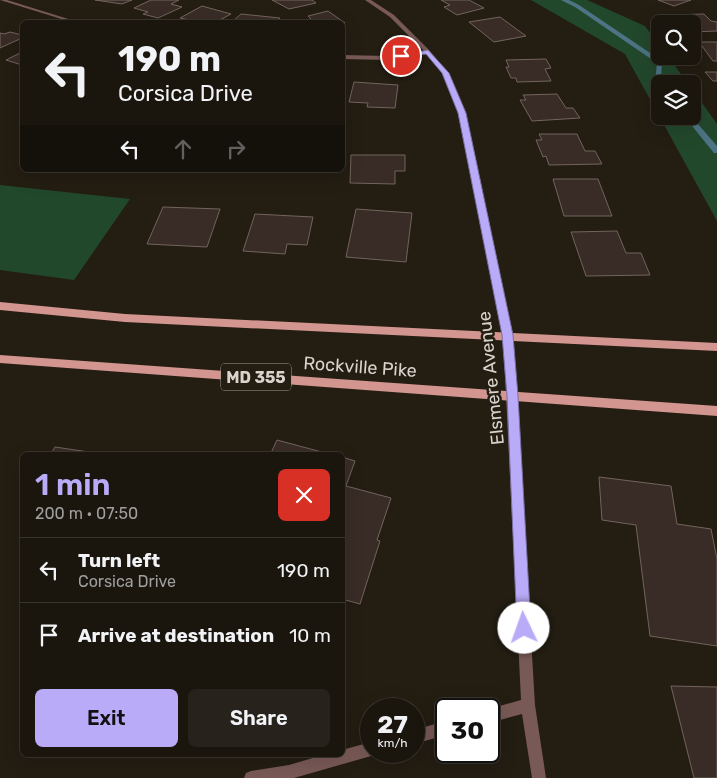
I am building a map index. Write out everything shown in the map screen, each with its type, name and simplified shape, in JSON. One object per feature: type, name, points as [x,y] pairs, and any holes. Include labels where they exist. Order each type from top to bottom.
[{"type":"main road","points":[[0,306],[126,318],[508,335],[717,347]]},
{"type":"main road","name":"Rockville Pike","points":[[0,359],[717,412]]},
{"type":"street","points":[[2,0],[68,20]]},
{"type":"street","name":"Elsmere Avenue","points":[[368,0],[392,16],[428,52],[445,73],[462,113],[508,335],[528,705],[539,778]]},
{"type":"street","points":[[345,57],[387,58],[428,52]]},
{"type":"street","points":[[500,713],[528,705]]},
{"type":"street","points":[[345,756],[360,752]]},
{"type":"street","points":[[251,778],[289,772],[342,757]]},
{"type":"green space","points":[[531,0],[587,0],[645,26],[651,34],[651,65],[674,65],[682,75],[651,75],[651,101],[625,54]]},
{"type":"green space","points":[[701,101],[717,124],[717,221],[664,125],[701,125]]},
{"type":"green space","points":[[0,185],[130,199],[74,280],[0,270]]},
{"type":"building","points":[[95,0],[132,0],[122,4]]},
{"type":"building","points":[[151,0],[179,0],[171,4],[182,7],[158,18],[143,14],[148,12],[134,8]]},
{"type":"building","points":[[272,0],[312,0],[316,3],[289,9]]},
{"type":"building","points":[[441,0],[469,0],[484,8],[457,15],[444,7],[450,5]]},
{"type":"building","points":[[658,0],[691,0],[674,6]]},
{"type":"building","points":[[202,6],[231,14],[220,20],[189,20],[180,18]]},
{"type":"building","points":[[328,11],[341,20],[307,20],[311,19],[308,16]]},
{"type":"building","points":[[241,14],[280,18],[278,20],[234,20]]},
{"type":"building","points":[[704,14],[711,21],[717,22],[717,31],[701,32],[701,15],[669,15]]},
{"type":"building","points":[[500,17],[526,36],[494,42],[469,22]]},
{"type":"building","points":[[10,32],[20,34],[20,39],[0,48],[0,33]]},
{"type":"building","points":[[701,42],[717,42],[717,61],[713,61]]},
{"type":"building","points":[[20,53],[20,64],[6,60]]},
{"type":"building","points":[[546,59],[551,68],[545,69],[551,81],[517,82],[516,78],[511,78],[506,67],[509,67],[506,60]]},
{"type":"building","points":[[705,72],[717,72],[717,81],[713,81]]},
{"type":"building","points":[[354,82],[398,85],[395,108],[367,107],[368,103],[349,102]]},
{"type":"building","points":[[557,94],[566,108],[573,108],[580,118],[532,121],[520,100],[526,100],[523,95]]},
{"type":"building","points":[[539,134],[577,134],[585,151],[595,151],[602,164],[549,165],[546,156],[543,157],[536,140],[542,140]]},
{"type":"building","points":[[351,155],[405,155],[405,171],[395,171],[395,184],[350,183]]},
{"type":"building","points":[[553,179],[598,179],[612,216],[564,216]]},
{"type":"building","points":[[163,207],[220,209],[207,247],[147,244]]},
{"type":"building","points":[[356,209],[412,213],[406,262],[346,257]]},
{"type":"building","points":[[255,214],[313,217],[307,245],[287,244],[285,254],[243,251]]},
{"type":"building","points":[[617,231],[626,253],[641,253],[650,275],[586,276],[571,232]]},
{"type":"building","points":[[277,440],[322,452],[271,452]]},
{"type":"building","points":[[55,447],[89,452],[52,452]]},
{"type":"building","points":[[345,458],[355,461],[346,486],[391,498],[377,540],[380,541],[360,604],[345,600]]},
{"type":"building","points":[[599,477],[671,486],[677,524],[711,529],[717,559],[717,646],[650,636],[636,525],[602,520]]},
{"type":"building","points":[[671,686],[717,687],[717,778],[694,778]]},
{"type":"waterway","points":[[564,0],[577,6],[660,62],[659,75]]},
{"type":"waterway","points":[[695,125],[717,151]]},
{"type":"route","points":[[401,56],[428,52],[445,73],[462,113],[508,335],[524,628]]}]
